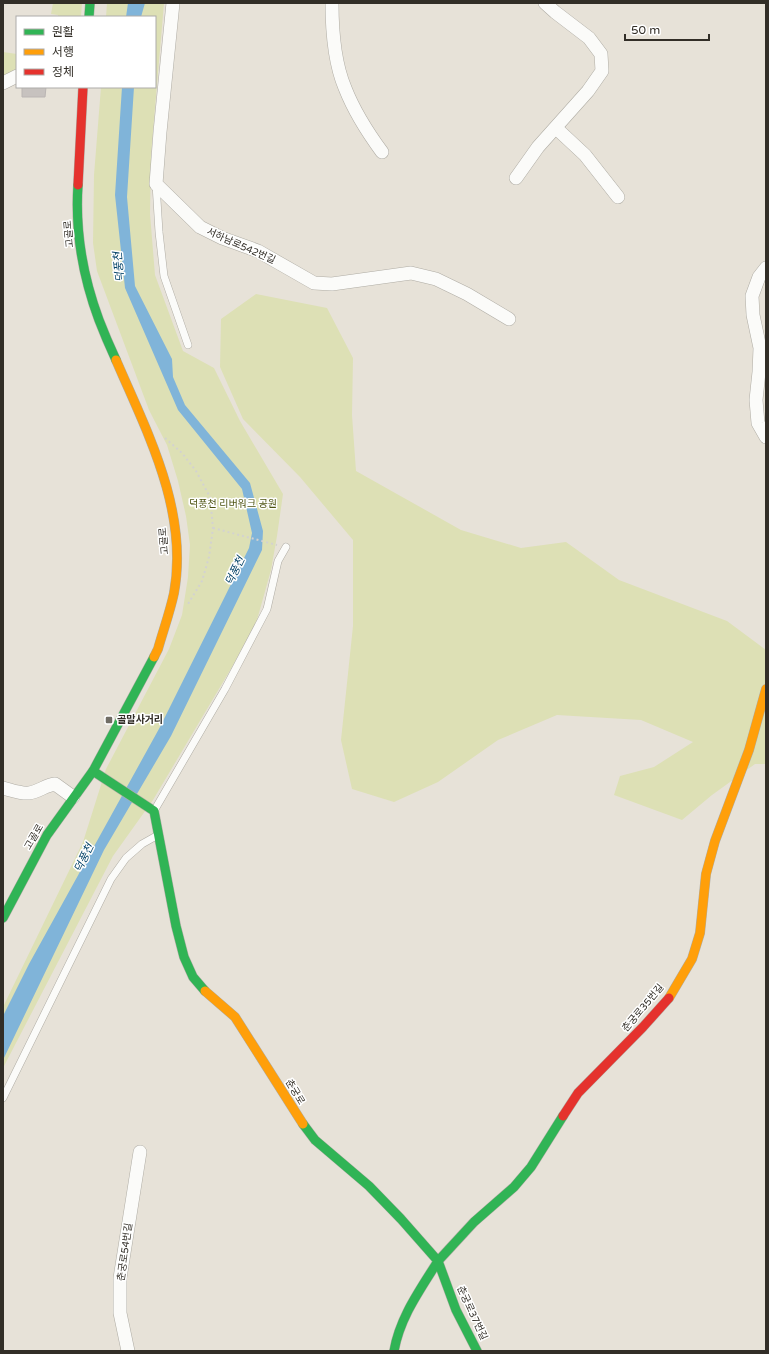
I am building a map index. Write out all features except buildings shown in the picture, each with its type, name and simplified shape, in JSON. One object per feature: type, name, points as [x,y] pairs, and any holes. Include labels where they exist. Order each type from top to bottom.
[{"type":"street","points":[[89,16],[90,3]]},
{"type":"street","points":[[156,184],[173,3]]},
{"type":"street","points":[[332,3],[332,17],[337,61],[345,88],[366,131],[382,152]]},
{"type":"street","points":[[516,178],[538,147],[588,91],[602,71],[601,54],[589,38],[545,3]]},
{"type":"street","points":[[3,83],[16,76]]},
{"type":"street","name":"고골로","points":[[3,918],[47,835],[92,771],[158,649],[174,593],[177,558],[175,527],[168,489],[145,428],[99,320],[87,282],[80,245],[77,200],[84,88]]},
{"type":"street","points":[[556,128],[585,155],[618,197]]},
{"type":"street","name":"서하남로542번길","points":[[156,184],[200,227],[222,238],[258,252],[314,283],[332,284],[411,273],[436,279],[468,294],[509,319]]},
{"type":"street","points":[[766,268],[759,277],[752,296],[753,315],[760,348],[756,400],[758,423],[766,437]]},
{"type":"street","name":"춘궁로35번길","points":[[438,1262],[474,1222],[518,1182],[531,1167],[578,1093],[644,1027],[666,1000],[692,959],[700,933],[706,874],[715,841],[749,750],[766,689]]},
{"type":"street","points":[[92,771],[154,811]]},
{"type":"street","points":[[3,788],[30,793],[48,785],[55,784],[74,797]]},
{"type":"street","name":"춘궁로","points":[[154,811],[176,926],[184,957],[193,977],[206,992],[235,1017],[301,1122],[315,1140],[370,1186],[438,1262]]},
{"type":"street","name":"춘궁로54번길","points":[[128,1351],[120,1312],[120,1278],[140,1152]]},
{"type":"street","points":[[394,1351],[396,1340],[408,1309],[438,1262]]},
{"type":"street","name":"춘궁로37번길","points":[[438,1262],[456,1310],[477,1351]]},
{"type":"lane","points":[[156,184],[164,276],[188,345]]},
{"type":"lane","points":[[154,811],[225,688],[267,609],[278,561],[286,547]]},
{"type":"lane","points":[[3,1098],[111,879],[126,858],[142,844],[158,835]]},
{"type":"path","points":[[145,428],[167,439],[182,453],[196,471],[210,496],[212,528],[209,557],[202,581],[188,604]]},
{"type":"path","points":[[212,528],[286,547]]},
{"type":"green space","points":[[53,3],[82,3],[81,16],[58,16],[51,14]]},
{"type":"green space","name":"덕풍천 리버워크 공원","points":[[107,3],[164,3],[151,155],[150,214],[155,275],[183,351],[214,368],[240,421],[283,494],[271,570],[257,620],[232,667],[153,800],[113,856],[3,1068],[3,1007],[83,842],[106,769],[169,649],[182,615],[188,577],[190,545],[186,516],[178,481],[167,445],[149,410],[97,271],[93,243],[94,175],[101,88],[156,88],[156,16],[106,16]]},
{"type":"green space","points":[[3,52],[16,54],[16,71],[3,78]]},
{"type":"green space","points":[[256,294],[327,308],[353,358],[352,415],[356,471],[461,530],[521,548],[566,542],[619,580],[727,621],[766,650],[766,764],[755,764],[712,795],[682,820],[614,795],[620,776],[654,767],[693,742],[641,720],[557,715],[498,740],[438,782],[394,802],[352,789],[341,740],[353,626],[353,540],[300,477],[243,419],[220,367],[221,319]]},
{"type":"water","points":[[128,3],[145,3],[141,16],[126,16]]},
{"type":"water","points":[[122,88],[134,88],[127,197],[135,286],[172,359],[173,377],[185,405],[250,483],[263,531],[262,550],[171,736],[104,850],[3,1060],[3,1016],[29,964],[160,727],[249,548],[252,533],[242,489],[178,410],[125,288],[115,195]]},
{"type":"traffic: fast","points":[[89,16],[90,3]]},
{"type":"traffic: fast","points":[[78,185],[77,202],[81,253],[93,304],[116,360]]},
{"type":"traffic: fast","points":[[3,918],[47,835],[93,771],[154,657]]},
{"type":"traffic: fast","points":[[93,771],[154,811],[176,926],[184,957],[193,977],[205,991]]},
{"type":"traffic: fast","points":[[477,1351],[456,1310],[438,1261],[474,1222],[514,1187],[531,1167],[563,1116]]},
{"type":"traffic: fast","points":[[303,1124],[315,1140],[369,1186],[401,1219],[438,1261],[406,1315],[394,1351]]},
{"type":"traffic: slow","points":[[116,360],[152,444],[170,502],[176,532],[177,562],[174,593],[158,649],[154,657]]},
{"type":"traffic: slow","points":[[669,998],[692,959],[700,933],[706,874],[715,841],[749,750],[766,689]]},
{"type":"traffic: slow","points":[[205,991],[235,1017],[303,1124]]},
{"type":"traffic: jam","points":[[78,185],[83,88]]},
{"type":"traffic: jam","points":[[563,1116],[578,1093],[643,1027],[669,998]]},
{"type":"place","name":"골말사거리","points":[[109,720]]},
{"type":"water label","name":"덕풍천","points":[[119,267]]},
{"type":"water label","name":"덕풍천","points":[[235,571]]},
{"type":"water label","name":"덕풍천","points":[[84,858]]}]
